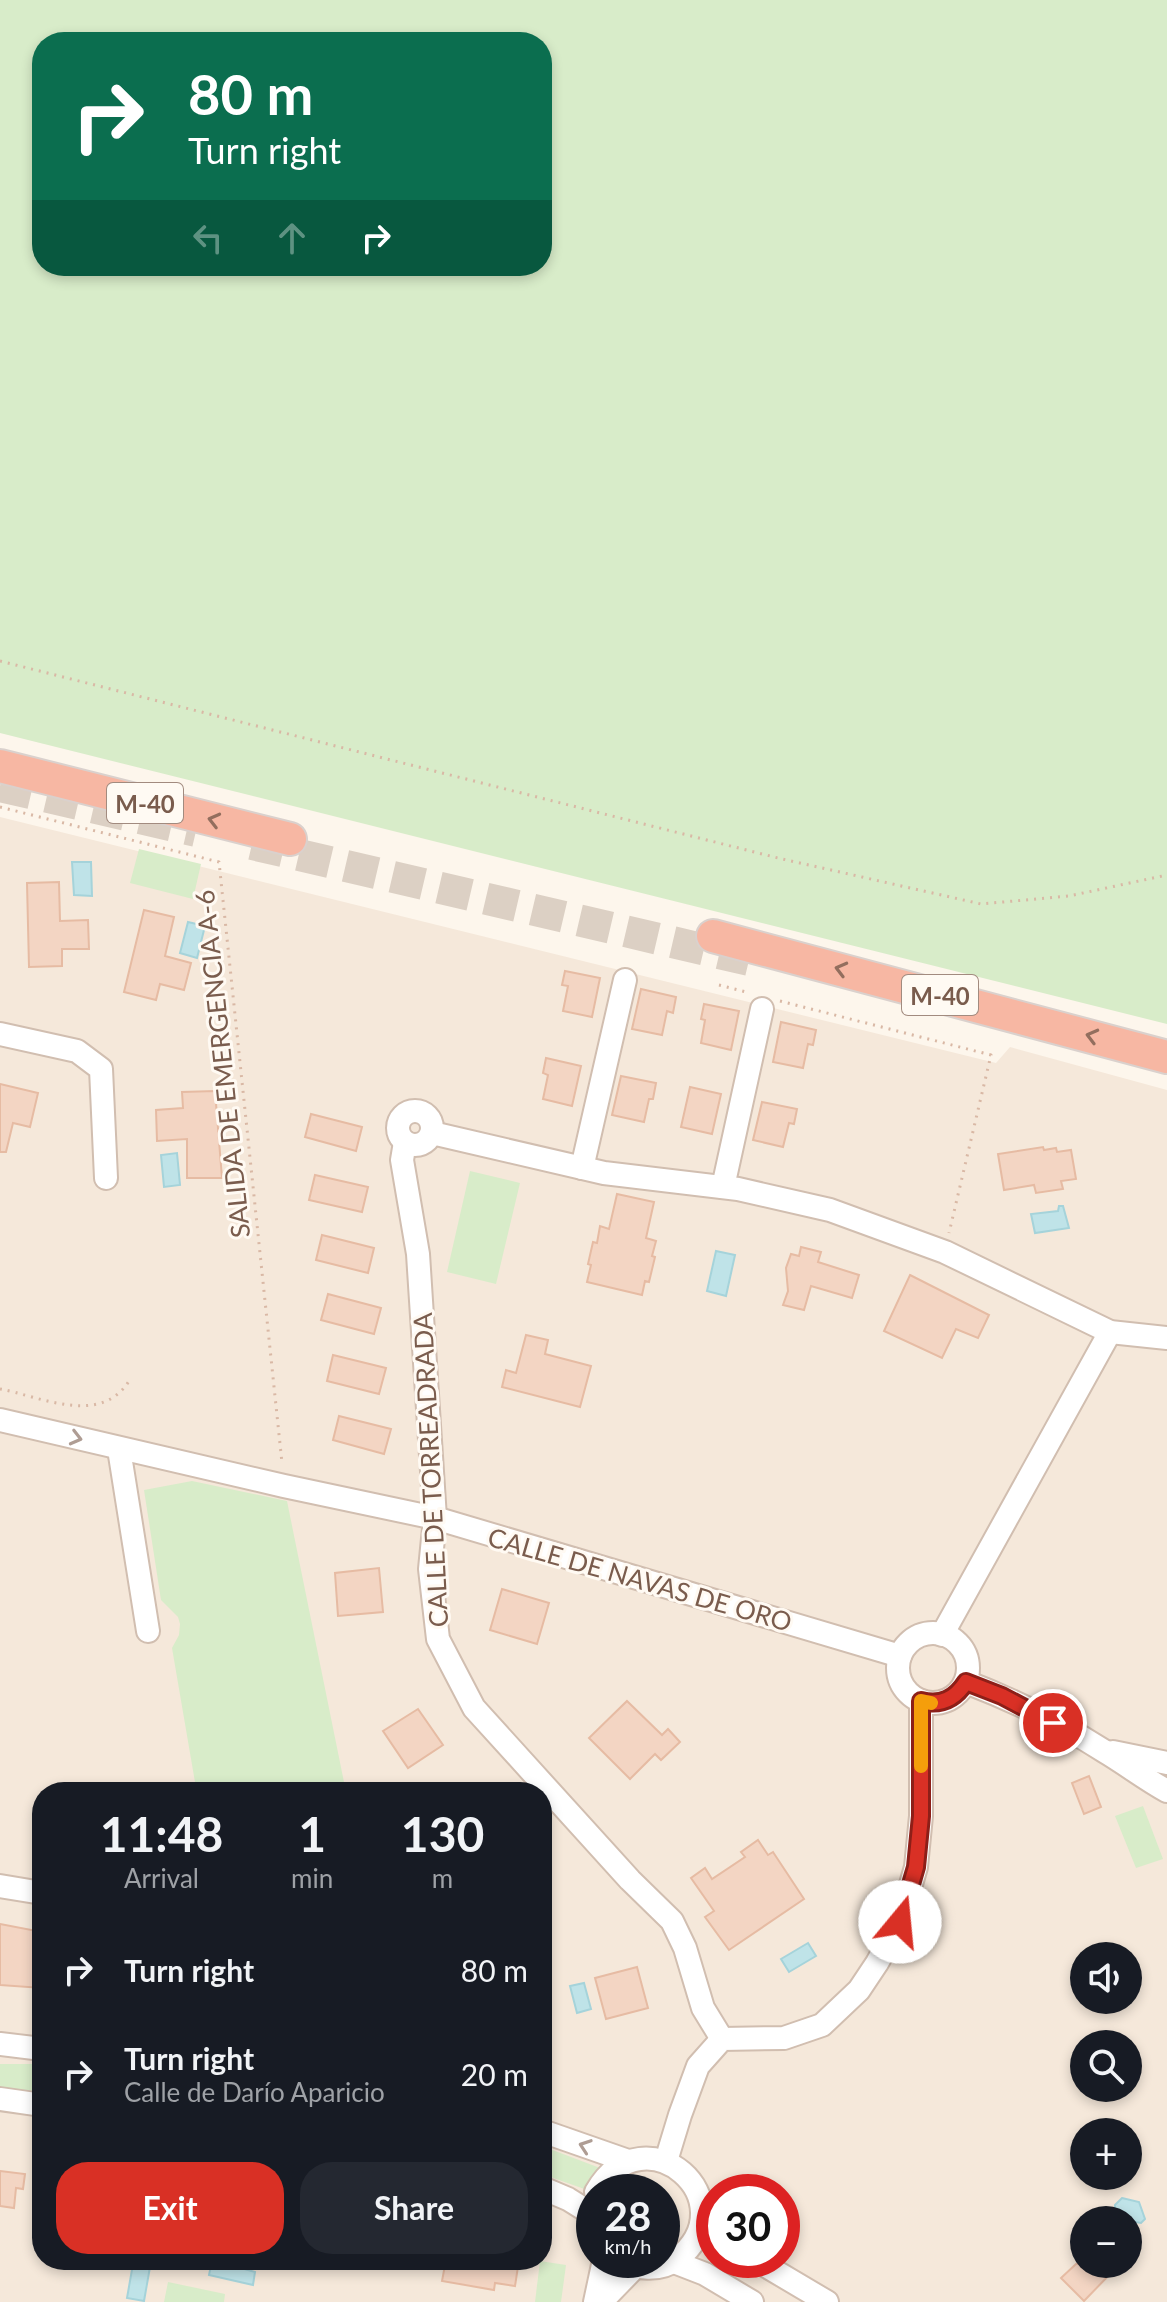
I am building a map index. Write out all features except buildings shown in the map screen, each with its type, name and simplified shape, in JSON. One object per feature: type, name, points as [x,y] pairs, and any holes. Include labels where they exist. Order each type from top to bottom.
[{"type":"highway","name":"M-40","points":[[0,766],[290,839]]},
{"type":"highway","name":"M-40","points":[[713,936],[1167,1057]]},
{"type":"street","points":[[625,980],[582,1168],[723,1187],[830,1210],[945,1252],[1110,1332],[1167,1338]]},
{"type":"street","points":[[723,1187],[763,1001]]},
{"type":"street","points":[[0,1034],[77,1051],[101,1069],[106,1178]]},
{"type":"street","name":"CALLE DE TORREADRADA","points":[[541,1782],[474,1708],[438,1639],[430,1569],[435,1518],[418,1254],[402,1160],[405,1142],[399,1133],[399,1122],[412,1111],[428,1116],[432,1133],[582,1168]]},
{"type":"street","points":[[942,1635],[1110,1332]]},
{"type":"street","name":"CALLE DE NAVAS DE ORO","points":[[0,1420],[435,1518],[900,1656]]},
{"type":"street","points":[[119,1449],[148,1631]]},
{"type":"street","points":[[932,1633],[942,1635],[953,1639],[962,1648],[967,1659],[966,1682],[950,1700],[938,1703],[921,1701],[906,1690],[900,1680],[900,1656],[913,1640],[932,1633]]},
{"type":"street","points":[[966,1682],[1002,1696],[1104,1750],[1142,1778],[1167,1791]]},
{"type":"street","points":[[666,2161],[698,2066],[722,2039],[784,2038],[822,2025],[859,1990],[900,1922],[916,1867],[921,1816],[921,1701]]},
{"type":"street","points":[[1104,1750],[1167,1763]]},
{"type":"street","name":"CALLE DE TORREADRADA","points":[[552,1794],[672,1921],[685,1948],[703,2008],[722,2039]]},
{"type":"street","points":[[0,1886],[32,1891]]},
{"type":"street","points":[[0,2044],[32,2049]]},
{"type":"street","points":[[0,2054],[32,2051]]},
{"type":"street","points":[[0,2099],[32,2104]]},
{"type":"street","points":[[552,2134],[628,2161]]},
{"type":"street","points":[[611,2174],[628,2161],[647,2158],[666,2161],[681,2170],[696,2188]]},
{"type":"street","points":[[552,2192],[576,2202]]},
{"type":"street","points":[[680,2256],[696,2240]]},
{"type":"street","points":[[680,2264],[705,2274],[752,2302]]},
{"type":"street","points":[[598,2302],[601,2278]]},
{"type":"street","points":[[598,2302],[616,2278]]},
{"type":"street","points":[[786,2278],[827,2302]]},
{"type":"path","points":[[0,661],[778,858],[981,904],[1069,896],[1167,875]]},
{"type":"path","name":"SALIDA DE EMERGENCIA A-6","points":[[0,807],[219,862],[284,1486]]},
{"type":"path","points":[[719,985],[763,1001],[991,1055],[945,1252]]},
{"type":"path","points":[[0,1389],[52,1404],[79,1406],[105,1401],[124,1389],[129,1381]]},
{"type":"shaded area","points":[[0,817],[996,1063],[1010,1047],[1167,1090],[1167,2302],[0,2302]]},
{"type":"green space","points":[[0,0],[1167,0],[1167,1024],[0,733]]},
{"type":"green space","points":[[139,849],[201,864],[193,899],[130,883]]},
{"type":"green space","points":[[470,1171],[520,1183],[496,1284],[447,1272]]},
{"type":"green space","points":[[192,1481],[287,1501],[344,1782],[195,1782],[172,1648],[179,1635],[180,1624],[178,1617],[161,1600],[144,1490]]},
{"type":"green space","points":[[1143,1806],[1163,1859],[1136,1868],[1115,1816]]},
{"type":"green space","points":[[0,2064],[32,2064],[32,2091],[0,2087]]},
{"type":"green space","points":[[552,2150],[600,2168],[597,2174],[576,2174],[576,2186],[552,2178]]},
{"type":"green space","points":[[552,2263],[566,2265],[561,2302],[535,2302],[539,2270],[552,2270]]},
{"type":"green space","points":[[168,2282],[225,2294],[224,2302],[164,2302]]},
{"type":"water","points":[[72,862],[91,862],[92,896],[74,895]]},
{"type":"water","points":[[188,922],[205,926],[197,958],[180,953]]},
{"type":"water","points":[[177,1153],[180,1185],[164,1187],[161,1155]]},
{"type":"water","points":[[1059,1206],[1063,1206],[1069,1228],[1035,1233],[1031,1214],[1058,1211]]},
{"type":"water","points":[[716,1251],[735,1255],[726,1296],[707,1291]]},
{"type":"water","points":[[808,1943],[816,1956],[789,1972],[781,1959]]},
{"type":"water","points":[[584,1983],[591,2009],[577,2013],[570,1986]]},
{"type":"water","points":[[1122,2198],[1139,2202],[1140,2206],[1115,2206]]},
{"type":"water","points":[[132,2270],[149,2270],[144,2301],[127,2298]]},
{"type":"water","points":[[210,2270],[255,2272],[253,2285],[209,2275]]},
{"type":"tunnel","points":[[0,786],[196,831]]},
{"type":"tunnel","points":[[252,844],[749,960]]},
{"type":"slow traffic","points":[[921,1766],[921,1701],[931,1703]]},
{"type":"route","points":[[900,1922],[916,1867],[921,1816],[921,1701],[938,1703],[950,1700],[966,1682],[1002,1696],[1053,1723]]}]
